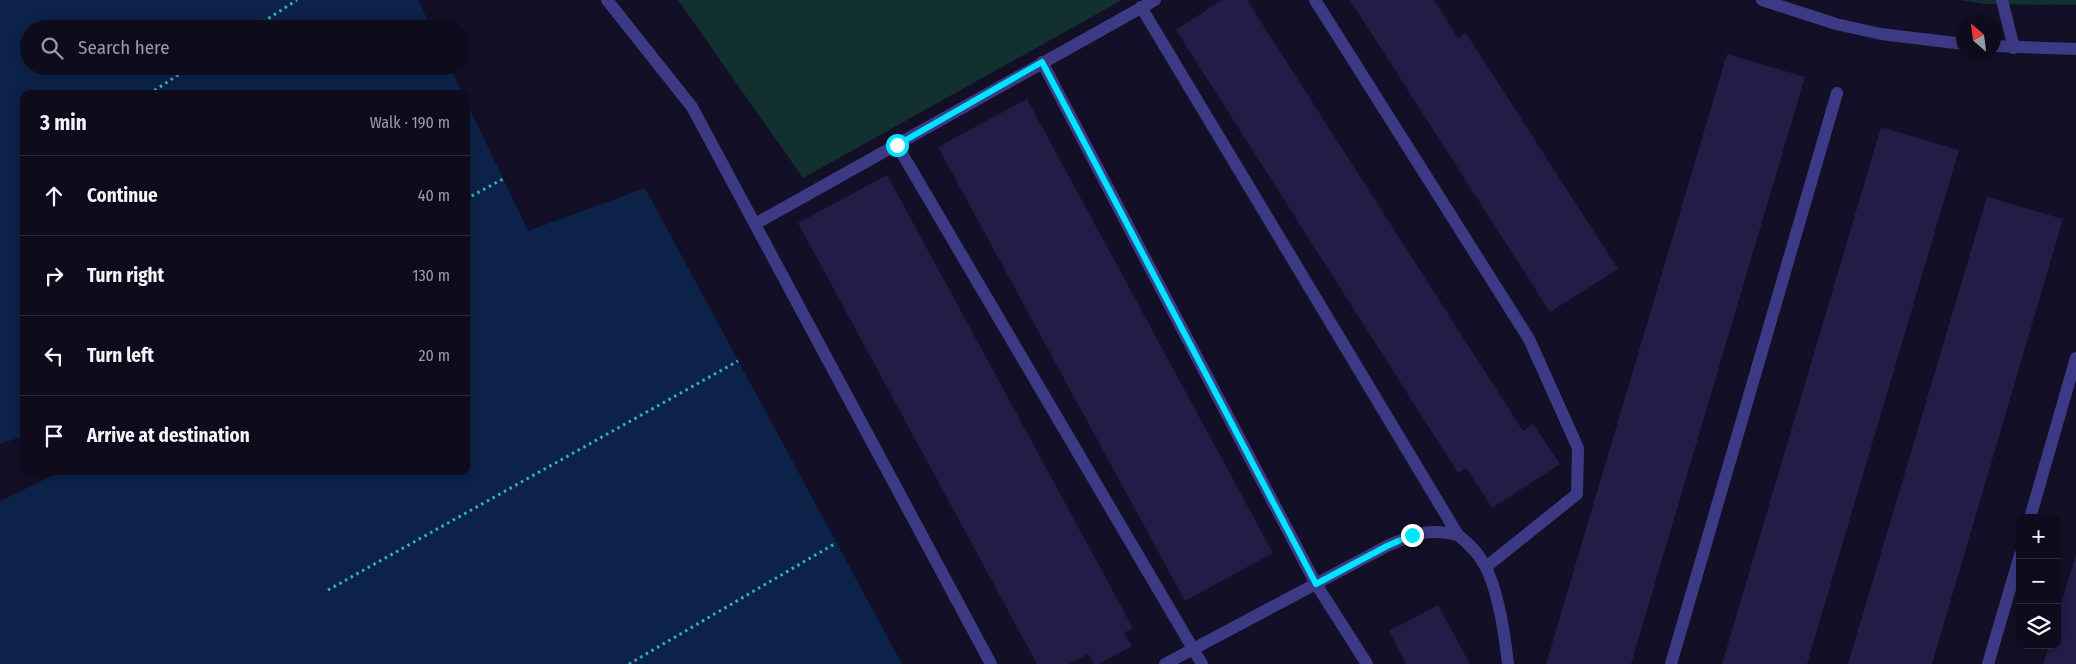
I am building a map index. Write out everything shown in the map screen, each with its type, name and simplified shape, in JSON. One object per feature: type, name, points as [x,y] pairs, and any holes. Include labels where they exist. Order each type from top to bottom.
[{"type":"street","points":[[607,0],[692,107],[991,664]]},
{"type":"street","points":[[755,224],[1155,0]]},
{"type":"street","points":[[1315,0],[1530,339],[1578,448],[1577,494],[1486,567]]},
{"type":"street","points":[[1762,0],[1836,24],[1881,34],[1956,43]]},
{"type":"street","points":[[2002,0],[2014,48]]},
{"type":"street","points":[[1141,7],[1458,535],[1473,548],[1486,567],[1505,638],[1508,664]]},
{"type":"street","points":[[2001,47],[2076,50]]},
{"type":"street","points":[[1042,62],[1316,584],[1367,664]]},
{"type":"street","points":[[1671,664],[1837,93]]},
{"type":"street","points":[[897,145],[1202,664]]},
{"type":"street","points":[[2031,514],[2076,358]]},
{"type":"street","points":[[1165,664],[1387,546],[1412,535],[1439,530],[1458,535]]},
{"type":"street","points":[[1988,664],[2019,559]]},
{"type":"path","points":[[266,20],[297,0]]},
{"type":"path","points":[[155,90],[178,75]]},
{"type":"path","points":[[470,197],[503,179]]},
{"type":"path","points":[[328,590],[738,360]]},
{"type":"path","points":[[629,664],[836,543]]},
{"type":"green space","points":[[678,0],[1122,0],[803,178]]},
{"type":"green space","points":[[1960,0],[2076,0],[2076,5],[1985,4]]},
{"type":"water","points":[[0,0],[418,0],[428,20],[20,20],[20,75],[454,75],[461,90],[20,90],[20,437],[0,444]]},
{"type":"water","points":[[470,109],[528,231],[645,188],[902,664],[0,664],[0,501],[53,475],[470,475]]},
{"type":"pier","points":[[47,475],[53,475],[0,501],[0,498]]},
{"type":"building","points":[[1222,0],[1247,0],[1523,431],[1533,424],[1560,464],[1492,508],[1466,468],[1458,473],[1176,30]]},
{"type":"building","points":[[1350,0],[1434,0],[1458,38],[1466,33],[1618,269],[1550,312]]},
{"type":"building","points":[[1727,54],[1805,77],[1631,664],[1546,664]]},
{"type":"building","points":[[1027,99],[1273,553],[1185,601],[938,147]]},
{"type":"building","points":[[1881,127],[1959,150],[1807,664],[1722,664]]},
{"type":"building","points":[[887,175],[1133,628],[1124,633],[1132,646],[1099,664],[1094,664],[1088,654],[1069,664],[1037,664],[798,223]]},
{"type":"building","points":[[1987,197],[2063,219],[1932,664],[1848,664]]},
{"type":"building","points":[[2076,555],[2076,664],[2043,664],[2048,649],[2061,649],[2061,603]]},
{"type":"building","points":[[1438,605],[1470,664],[1406,664],[1389,631]]},
{"type":"route","points":[[897,145],[1042,62],[1316,584],[1387,546],[1412,535]]}]
